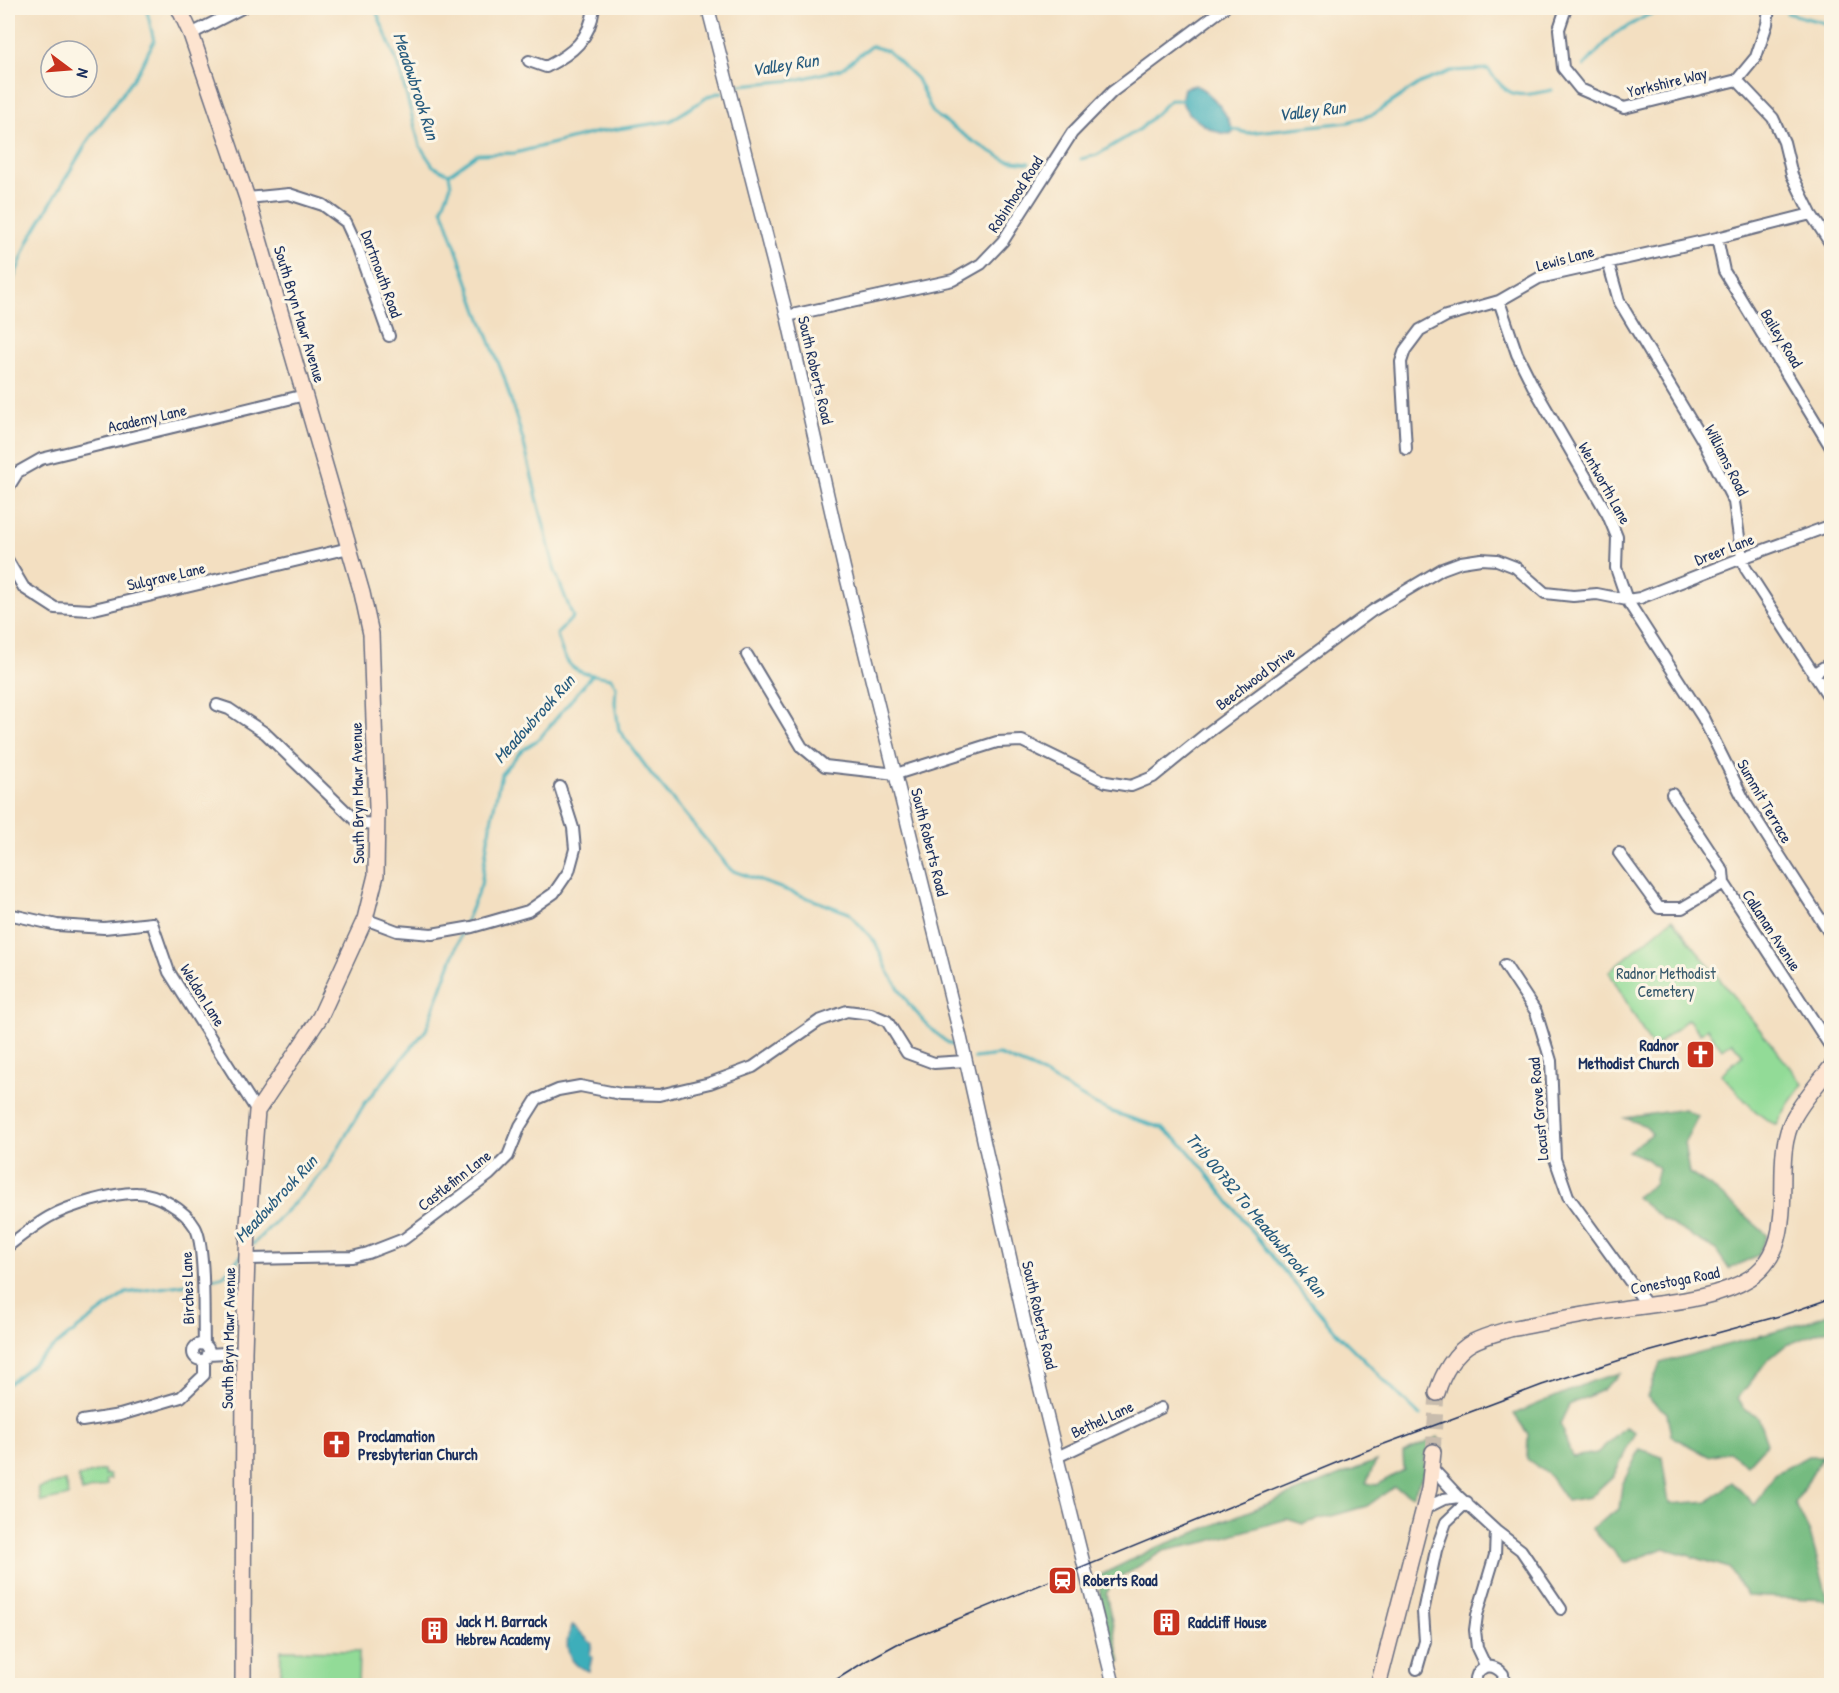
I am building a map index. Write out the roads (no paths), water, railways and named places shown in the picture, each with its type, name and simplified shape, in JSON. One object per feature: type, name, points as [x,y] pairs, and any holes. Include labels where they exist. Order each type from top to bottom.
[{"type":"main road","name":"South Bryn Mawr Avenue","points":[[179,8],[191,34],[247,198],[362,593],[371,634],[377,824],[376,875],[365,919],[320,1017],[257,1111],[248,1224],[244,1352],[243,1686]]},
{"type":"main road","name":"Conestoga Road","points":[[1437,1393],[1448,1368],[1470,1343],[1510,1329],[1714,1293],[1750,1278],[1770,1258],[1776,1247],[1780,1228],[1784,1157],[1787,1136],[1793,1119],[1832,1066]]},
{"type":"main road","points":[[1378,1686],[1424,1509],[1433,1452]]},
{"type":"street","points":[[191,34],[242,8]]},
{"type":"street","points":[[529,61],[546,67],[559,61],[580,45],[593,19],[594,8]]},
{"type":"street","name":"South Roberts Road","points":[[708,8],[787,316],[844,568],[966,1061],[1057,1457],[1114,1686]]},
{"type":"street","name":"Robinhood Road","points":[[787,316],[953,280],[981,264],[1003,241],[1072,133],[1112,92],[1224,8]]},
{"type":"street","name":"Yorkshire Way","points":[[1566,8],[1559,29],[1563,68],[1580,89],[1624,108],[1737,80]]},
{"type":"street","points":[[1769,8],[1767,24],[1756,57],[1737,80],[1773,118],[1784,142],[1792,176],[1811,214],[1832,246]]},
{"type":"street","name":"Dartmouth Road","points":[[247,198],[289,194],[323,205],[346,222],[357,246],[389,336]]},
{"type":"street","name":"Lewis Lane","points":[[1406,449],[1401,362],[1405,350],[1420,330],[1446,316],[1499,302],[1539,278],[1717,238],[1811,214]]},
{"type":"street","name":"Bailey Road","points":[[1717,238],[1724,271],[1832,449]]},
{"type":"street","name":"Williams Road","points":[[1608,262],[1619,301],[1702,441],[1734,502],[1742,558],[1746,569],[1832,702]]},
{"type":"street","name":"Wentworth Lane","points":[[1499,302],[1516,354],[1608,515],[1617,537],[1616,568],[1627,600],[1677,678]]},
{"type":"street","name":"Academy Lane","points":[[8,488],[18,472],[41,459],[305,395]]},
{"type":"street","name":"Dreer Lane","points":[[1627,600],[1640,598],[1832,525]]},
{"type":"street","name":"Sulgrave Lane","points":[[8,561],[24,588],[55,608],[90,610],[349,548]]},
{"type":"street","name":"Beechwood Drive","points":[[896,774],[997,742],[1022,741],[1106,782],[1131,786],[1153,777],[1224,720],[1372,611],[1442,570],[1461,562],[1481,559],[1497,560],[1515,567],[1545,593],[1573,596],[1597,594],[1627,600]]},
{"type":"street","points":[[747,655],[802,747],[825,766],[896,774]]},
{"type":"street","points":[[1814,674],[1832,662]]},
{"type":"street","name":"Summit Terrace","points":[[1677,678],[1702,718],[1745,802],[1832,937]]},
{"type":"street","points":[[217,705],[229,709],[265,733],[355,820],[377,824]]},
{"type":"street","points":[[365,919],[397,931],[432,934],[472,927],[528,911],[554,893],[569,871],[575,849],[573,828],[560,787]]},
{"type":"street","points":[[1672,794],[1723,871],[1724,883]]},
{"type":"street","name":"Callanan Avenue","points":[[1619,853],[1659,908],[1682,908],[1724,883],[1832,1049]]},
{"type":"street","name":"Weldon Lane","points":[[8,914],[57,925],[104,928],[152,922],[169,972],[257,1111]]},
{"type":"street","name":"Locust Grove Road","points":[[1505,965],[1536,1012],[1551,1061],[1555,1159],[1568,1196],[1647,1305]]},
{"type":"street","name":"Castlefinn Lane","points":[[248,1256],[352,1257],[404,1239],[489,1175],[508,1156],[520,1126],[537,1099],[558,1090],[580,1086],[621,1094],[659,1095],[710,1083],[753,1067],[819,1021],[848,1011],[871,1014],[887,1021],[907,1053],[934,1063],[966,1061]]},
{"type":"street","name":"Birches Lane","points":[[8,1246],[50,1216],[105,1197],[138,1193],[161,1198],[179,1210],[195,1227],[201,1249],[206,1353],[204,1375],[181,1397],[120,1415],[82,1421]]},
{"type":"street","points":[[206,1353],[244,1352]]},
{"type":"street","name":"Bethel Lane","points":[[1057,1457],[1161,1408]]},
{"type":"street","points":[[1432,1468],[1496,1531],[1521,1550],[1561,1608]]},
{"type":"street","points":[[1424,1509],[1444,1499],[1463,1499]]},
{"type":"street","points":[[1417,1669],[1425,1641],[1423,1612],[1436,1550],[1446,1522],[1463,1499]]},
{"type":"street","points":[[1486,1667],[1477,1648],[1475,1630],[1495,1555],[1496,1531]]},
{"type":"street","points":[[1476,1686],[1476,1676],[1486,1667],[1494,1667],[1503,1674],[1504,1686]]},
{"type":"water","points":[[1195,85],[1208,93],[1219,105],[1233,133],[1219,132],[1204,125],[1185,108],[1182,100],[1184,88]]},
{"type":"water","points":[[573,1625],[592,1644],[589,1671],[571,1659],[567,1646]]},
{"type":"waterway","points":[[8,293],[29,240],[89,139],[138,72],[154,41],[147,11],[149,8]]},
{"type":"waterway","name":"Meadowbrook Run","points":[[375,8],[399,67],[420,146],[433,166],[449,174],[451,185],[442,208],[504,377],[523,440],[555,571],[573,617],[557,634],[564,656],[574,668],[580,671],[611,678],[616,686],[615,703],[619,730],[652,775],[731,870],[849,913],[875,942],[889,973],[909,1004],[927,1025],[955,1047]]},
{"type":"waterway","name":"Valley Run","points":[[1584,66],[1614,34],[1648,15],[1671,8]]},
{"type":"waterway","name":"Valley Run","points":[[1787,13],[1832,25]]},
{"type":"waterway","name":"Valley Run","points":[[740,85],[796,80],[841,69],[871,46],[888,51],[917,79],[933,113],[974,142],[1006,160],[1029,163]]},
{"type":"waterway","name":"Valley Run","points":[[1229,128],[1247,133],[1349,122],[1374,114],[1420,83],[1451,71],[1488,69],[1502,86],[1515,94],[1552,90]]},
{"type":"waterway","name":"Valley Run","points":[[449,174],[477,154],[515,153],[598,132],[670,121],[709,96],[722,92]]},
{"type":"waterway","name":"Valley Run","points":[[1081,159],[1097,155],[1140,129],[1170,100],[1184,100]]},
{"type":"waterway","name":"Meadowbrook Run","points":[[464,926],[481,885],[501,774],[521,751],[539,739],[592,675]]},
{"type":"waterway","name":"Meadowbrook Run","points":[[253,1244],[327,1167],[365,1103],[426,1030],[462,932]]},
{"type":"waterway","name":"Trib 00782 To Meadowbrook Run","points":[[974,1058],[999,1055],[1034,1069],[1094,1104],[1162,1128],[1184,1146],[1198,1162],[1272,1257],[1336,1332],[1420,1416]]},
{"type":"waterway","name":"Meadowbrook Run","points":[[210,1279],[223,1276],[242,1255]]},
{"type":"waterway","name":"Meadowbrook Run","points":[[8,1384],[126,1293],[194,1283]]},
{"type":"tunnel","points":[[1433,1452],[1437,1393]]},
{"type":"tram line","points":[[826,1686],[897,1644],[1360,1453],[1542,1385],[1633,1356],[1783,1315],[1832,1298]]},
{"type":"place","name":"Radnor Methodist Church","points":[[1700,1054]]},
{"type":"place","name":"Proclamation Presbyterian Church","points":[[337,1445]]},
{"type":"place","name":"Roberts Road","points":[[1062,1580]]},
{"type":"place","name":"Radcliff House","points":[[1167,1622]]},
{"type":"place","name":"Jack M. Barrack Hebrew Academy","points":[[435,1630]]},
{"type":"park label","name":"Radnor Methodist Cemetery","points":[[1666,982]]}]
